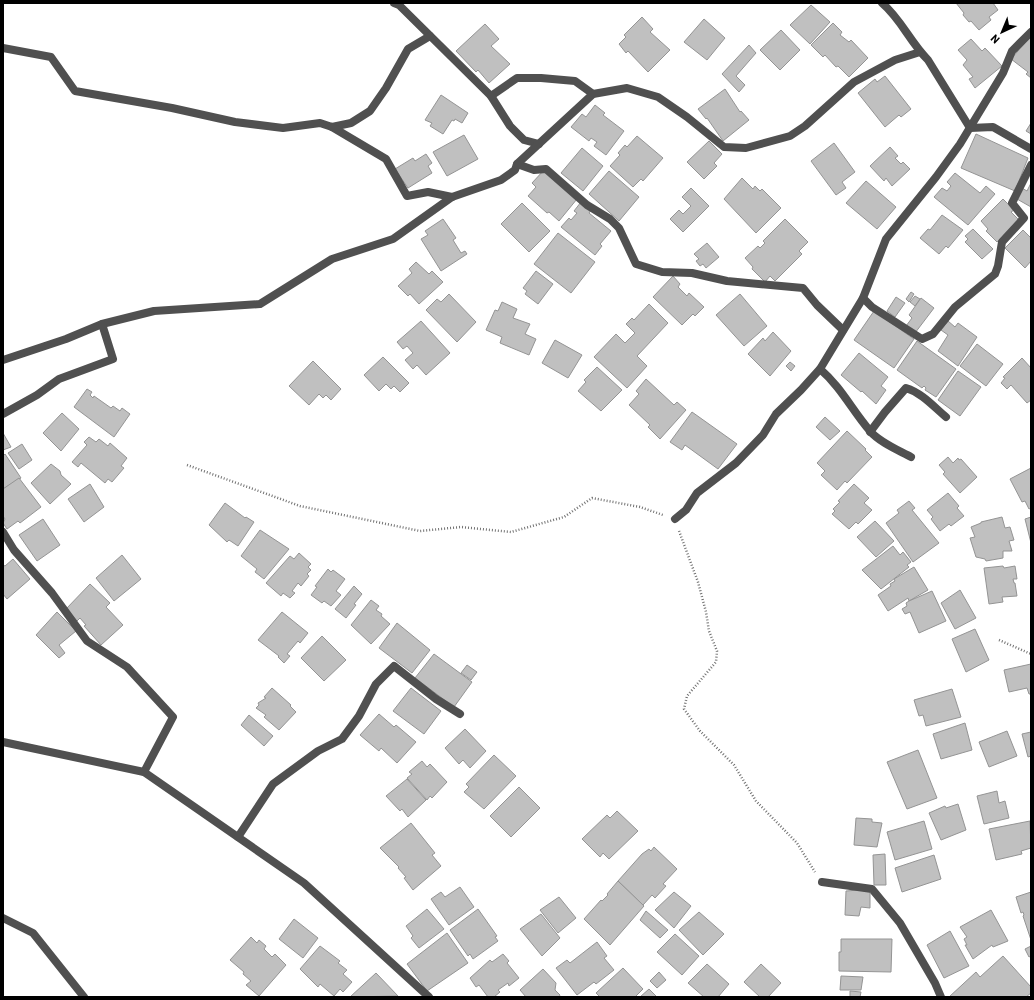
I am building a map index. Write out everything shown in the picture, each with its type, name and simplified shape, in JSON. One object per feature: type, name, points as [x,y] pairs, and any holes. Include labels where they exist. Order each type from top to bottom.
[{"type":"street","points":[[394,3],[399,5],[491,96],[510,126],[524,140],[538,144]]},
{"type":"street","points":[[882,3],[894,13],[920,52],[928,60],[970,128]]},
{"type":"street","points":[[675,519],[686,510],[697,493],[736,463],[763,435],[776,414],[820,369],[863,298],[886,239],[936,177],[970,128],[1003,73],[1012,51],[1031,32]]},
{"type":"street","points":[[332,128],[351,123],[370,110],[386,88],[408,49],[430,36]]},
{"type":"street","points":[[3,48],[51,57],[74,90],[172,108],[235,122],[283,128],[320,123],[332,128],[386,159],[407,196],[428,192],[452,197]]},
{"type":"street","points":[[3,360],[66,339],[102,324],[154,311],[260,304],[332,259],[392,239],[452,197],[501,180],[515,170],[517,164],[593,94],[627,88],[658,97],[687,117],[724,147],[746,148],[790,136],[805,126],[854,82],[895,60],[920,52]]},
{"type":"street","points":[[491,96],[517,78],[542,78],[575,81],[593,94]]},
{"type":"street","points":[[970,128],[993,127],[1031,149]]},
{"type":"street","points":[[517,164],[534,170],[546,169],[578,194],[587,205],[610,219],[619,228],[636,264],[662,272],[692,273],[727,281],[803,288],[817,305],[844,330]]},
{"type":"street","points":[[863,298],[872,307],[922,339],[933,334],[955,307],[995,274],[998,266],[1002,242],[1024,218],[1012,203],[1031,165]]},
{"type":"street","points":[[3,414],[37,395],[59,379],[113,359],[102,324]]},
{"type":"street","points":[[820,369],[832,379],[845,395],[870,432],[911,457]]},
{"type":"street","points":[[870,432],[906,388],[914,391],[926,399],[946,417]]},
{"type":"street","points":[[3,532],[14,550],[52,593],[87,641],[127,667],[173,718],[144,772]]},
{"type":"street","points":[[238,837],[273,784],[318,751],[342,739],[359,716],[376,684],[394,666],[436,699],[460,714]]},
{"type":"street","points":[[3,742],[144,772],[304,883],[429,997]]},
{"type":"street","points":[[822,882],[872,889],[900,923],[935,983],[941,997]]},
{"type":"street","points":[[3,918],[33,934],[84,997]]},
{"type":"path","points":[[187,465],[300,506],[420,531],[461,527],[511,532],[564,517],[592,498],[640,507],[675,519],[698,582],[706,612],[709,631],[717,651],[716,662],[687,696],[684,710],[700,730],[734,765],[756,801],[797,843],[822,882]]},
{"type":"path","points":[[999,640],[1031,654]]},
{"type":"building","points":[[956,3],[993,3],[998,10],[989,17],[991,20],[979,30],[963,15],[964,13]]},
{"type":"building","points":[[811,5],[830,22],[810,44],[790,25]]},
{"type":"building","points":[[642,17],[653,29],[650,32],[670,50],[648,72],[628,51],[626,53],[619,44],[626,37],[624,35]]},
{"type":"building","points":[[704,19],[725,38],[707,60],[684,42]]},
{"type":"building","points":[[833,23],[842,32],[840,35],[849,42],[851,40],[868,58],[849,77],[838,66],[836,67],[825,55],[823,57],[811,45]]},
{"type":"building","points":[[485,24],[499,39],[491,46],[510,64],[489,83],[478,70],[476,72],[456,51]]},
{"type":"building","points":[[781,30],[800,50],[780,70],[760,50]]},
{"type":"building","points":[[1031,36],[1031,78],[1026,74],[1028,72],[1011,59]]},
{"type":"building","points":[[971,39],[982,51],[985,48],[1002,66],[975,88],[969,79],[973,77],[963,65],[967,60],[958,50]]},
{"type":"building","points":[[749,45],[756,53],[736,76],[745,85],[739,92],[722,74]]},
{"type":"building","points":[[885,76],[911,109],[901,117],[899,115],[885,127],[858,93],[875,79],[877,82]]},
{"type":"building","points":[[725,89],[740,112],[741,111],[749,120],[723,141],[707,118],[706,119],[698,109]]},
{"type":"building","points":[[441,95],[468,113],[462,123],[455,119],[454,121],[452,120],[443,134],[430,126],[432,123],[425,120]]},
{"type":"building","points":[[595,105],[605,113],[603,115],[624,131],[606,155],[594,146],[597,142],[591,138],[589,141],[571,127],[582,114],[586,117]]},
{"type":"building","points":[[1031,123],[1031,134],[1026,131]]},
{"type":"building","points":[[976,134],[1028,158],[1015,191],[961,168]]},
{"type":"building","points":[[464,135],[478,159],[447,176],[433,152]]},
{"type":"building","points":[[637,136],[663,158],[643,181],[641,179],[633,187],[610,166],[620,155],[618,153],[625,145],[627,147]]},
{"type":"building","points":[[709,141],[722,154],[714,163],[717,166],[704,179],[687,162]]},
{"type":"building","points":[[834,143],[855,172],[842,182],[846,188],[836,195],[811,161]]},
{"type":"building","points":[[890,147],[898,156],[895,158],[901,164],[903,162],[910,169],[892,186],[886,178],[884,181],[870,166]]},
{"type":"building","points":[[582,148],[603,166],[583,191],[561,173]]},
{"type":"building","points":[[426,154],[432,163],[428,166],[432,173],[408,188],[395,169],[413,158],[415,161]]},
{"type":"building","points":[[544,170],[577,199],[559,221],[549,212],[547,213],[528,196],[536,187],[532,183]]},
{"type":"building","points":[[609,171],[639,197],[619,221],[589,194]]},
{"type":"building","points":[[955,173],[980,193],[986,186],[995,194],[968,225],[934,197],[942,188],[947,191],[951,186],[947,182]]},
{"type":"building","points":[[742,178],[753,189],[755,186],[760,191],[762,189],[781,208],[756,233],[724,199]]},
{"type":"building","points":[[866,181],[896,207],[877,229],[846,203]]},
{"type":"building","points":[[1031,183],[1031,207],[1017,199],[1022,188],[1027,191]]},
{"type":"building","points":[[691,188],[709,206],[683,232],[670,219],[679,210],[683,214],[691,206],[682,197]]},
{"type":"building","points":[[1003,199],[1014,210],[1011,212],[1019,220],[997,242],[986,231],[988,229],[981,221]]},
{"type":"building","points":[[581,202],[591,210],[589,213],[611,231],[600,244],[602,246],[595,255],[561,227],[569,218],[571,220],[577,213],[574,211]]},
{"type":"building","points":[[522,203],[550,231],[529,252],[501,224]]},
{"type":"building","points":[[942,215],[963,230],[948,248],[946,246],[939,254],[920,238],[928,229],[930,230]]},
{"type":"building","points":[[443,219],[456,238],[453,240],[461,253],[465,251],[467,254],[441,271],[421,239],[428,235],[425,231]]},
{"type":"building","points":[[785,219],[808,242],[799,251],[802,254],[775,281],[770,276],[765,282],[752,269],[753,267],[745,258],[758,246],[760,248],[765,243],[763,241]]},
{"type":"building","points":[[973,229],[993,249],[982,259],[965,242],[968,239],[965,236]]},
{"type":"building","points":[[1023,230],[1031,238],[1031,261],[1025,268],[1005,248]]},
{"type":"building","points":[[558,233],[595,262],[571,293],[534,264]]},
{"type":"building","points":[[707,243],[719,257],[706,268],[703,264],[700,266],[696,261],[699,259],[694,254]]},
{"type":"building","points":[[416,262],[429,274],[432,271],[443,282],[419,304],[410,294],[408,296],[398,286],[412,273],[409,269]]},
{"type":"building","points":[[536,271],[553,284],[538,304],[525,294],[527,291],[523,288]]},
{"type":"building","points":[[673,276],[680,284],[678,287],[687,296],[689,293],[704,307],[695,316],[693,314],[682,325],[653,297]]},
{"type":"building","points":[[911,292],[914,294],[909,302],[906,299]]},
{"type":"building","points":[[449,294],[476,322],[457,342],[426,310],[437,299],[441,302]]},
{"type":"building","points":[[740,294],[767,326],[744,346],[716,315]]},
{"type":"building","points":[[915,296],[920,299],[915,306],[910,302]]},
{"type":"building","points":[[896,297],[905,303],[895,317],[887,311]]},
{"type":"building","points":[[921,298],[934,308],[915,333],[906,326],[912,318],[909,315]]},
{"type":"building","points":[[502,302],[517,309],[513,318],[530,324],[525,334],[536,339],[529,355],[500,343],[502,337],[486,330],[495,310],[498,311]]},
{"type":"building","points":[[649,304],[668,323],[637,356],[647,366],[627,388],[594,357],[616,334],[625,343],[635,333],[626,324],[632,318],[634,320]]},
{"type":"building","points":[[874,311],[914,339],[894,368],[854,340]]},
{"type":"building","points":[[421,321],[450,353],[426,375],[417,365],[413,369],[405,360],[413,353],[407,346],[403,349],[397,342]]},
{"type":"building","points":[[948,321],[955,327],[958,323],[977,337],[958,366],[938,351],[948,335],[941,330]]},
{"type":"building","points":[[773,332],[791,351],[770,376],[748,354],[763,338],[765,341]]},
{"type":"building","points":[[555,340],[582,355],[568,378],[542,363]]},
{"type":"building","points":[[917,341],[956,369],[936,397],[925,390],[926,388],[924,386],[922,388],[897,370]]},
{"type":"building","points":[[977,344],[1003,364],[986,386],[960,366]]},
{"type":"building","points":[[859,353],[888,377],[881,386],[886,390],[876,404],[841,375]]},
{"type":"building","points":[[383,357],[409,383],[400,392],[394,386],[391,389],[386,384],[379,391],[364,375]]},
{"type":"building","points":[[1022,358],[1031,368],[1031,400],[1027,403],[1011,385],[1007,389],[1001,383],[1005,378],[1003,377]]},
{"type":"building","points":[[313,361],[341,389],[331,400],[326,395],[323,398],[319,394],[309,405],[289,386]]},
{"type":"building","points":[[790,362],[795,366],[791,371],[786,366]]},
{"type":"building","points":[[597,367],[622,390],[601,411],[578,391],[586,382],[584,380]]},
{"type":"building","points":[[958,371],[981,387],[960,416],[938,400]]},
{"type":"building","points":[[646,379],[674,405],[677,402],[686,410],[660,439],[648,427],[650,425],[629,405],[639,394],[636,391]]},
{"type":"building","points":[[87,389],[92,392],[90,395],[93,398],[94,396],[111,408],[113,406],[120,411],[122,408],[130,414],[114,437],[74,407]]},
{"type":"building","points":[[692,412],[737,444],[718,469],[685,445],[682,450],[670,442]]},
{"type":"building","points":[[62,413],[79,429],[61,451],[43,433]]},
{"type":"building","points":[[825,417],[840,431],[830,440],[816,427]]},
{"type":"building","points":[[847,431],[866,449],[865,450],[872,457],[847,483],[845,481],[837,490],[821,475],[825,471],[817,463]]},
{"type":"building","points":[[3,433],[11,447],[3,450]]},
{"type":"building","points":[[89,437],[96,442],[99,439],[108,446],[110,443],[127,458],[121,466],[124,468],[112,482],[108,479],[105,483],[81,463],[78,467],[72,462],[87,445],[84,442]]},
{"type":"building","points":[[22,444],[32,460],[19,469],[8,453]]},
{"type":"building","points":[[5,454],[21,478],[3,489],[3,456]]},
{"type":"building","points":[[948,457],[953,463],[958,458],[959,460],[961,459],[977,477],[960,493],[943,474],[945,472],[939,465]]},
{"type":"building","points":[[51,464],[60,471],[61,475],[71,484],[50,504],[31,483]]},
{"type":"building","points":[[1031,468],[1031,508],[1029,509],[1025,501],[1022,502],[1010,479]]},
{"type":"building","points":[[19,478],[41,507],[20,523],[18,521],[7,529],[3,523],[5,519],[3,516],[3,489]]},
{"type":"building","points":[[90,484],[104,507],[84,522],[68,499]]},
{"type":"building","points":[[854,484],[869,498],[864,503],[872,510],[858,524],[856,522],[849,529],[832,514],[835,511],[833,509],[840,502],[838,501]]},
{"type":"building","points":[[948,493],[959,506],[957,508],[964,516],[951,526],[949,524],[940,531],[931,519],[933,517],[927,510]]},
{"type":"building","points":[[909,501],[915,508],[912,510],[939,543],[913,562],[886,523],[899,513],[897,510]]},
{"type":"building","points":[[225,503],[245,518],[246,517],[254,522],[238,546],[229,540],[227,542],[209,525]]},
{"type":"building","points":[[1002,517],[1005,528],[1010,527],[1014,540],[1009,541],[1012,551],[1003,551],[1003,558],[986,561],[985,559],[976,557],[970,538],[975,537],[971,527],[981,522]]},
{"type":"building","points":[[1031,517],[1031,543],[1025,519]]},
{"type":"building","points":[[43,519],[60,545],[37,561],[19,535]]},
{"type":"building","points":[[875,521],[894,541],[876,557],[857,537]]},
{"type":"building","points":[[260,530],[289,549],[264,579],[255,572],[257,569],[241,556]]},
{"type":"building","points":[[893,546],[900,555],[903,552],[911,562],[907,565],[909,567],[881,589],[862,570]]},
{"type":"building","points":[[299,553],[311,564],[308,567],[311,570],[307,574],[309,576],[301,586],[298,583],[292,591],[295,593],[290,598],[283,593],[281,596],[266,583],[290,556],[294,559]]},
{"type":"building","points":[[122,555],[141,579],[114,601],[96,578]]},
{"type":"building","points":[[13,559],[30,579],[7,599],[3,594],[3,565],[5,566]]},
{"type":"building","points":[[1003,566],[1004,568],[1015,566],[1017,579],[1013,579],[1017,596],[1002,597],[1003,602],[989,604],[984,568]]},
{"type":"building","points":[[914,567],[928,590],[909,601],[908,598],[888,611],[878,595],[891,586],[890,584],[895,581],[894,579]]},
{"type":"building","points":[[328,569],[331,572],[333,570],[345,579],[336,591],[341,595],[331,606],[324,601],[322,603],[311,595],[317,587],[315,586]]},
{"type":"building","points":[[90,584],[110,603],[106,607],[123,625],[101,645],[84,626],[86,625],[80,618],[77,621],[66,609]]},
{"type":"building","points":[[354,586],[362,594],[346,618],[335,609]]},
{"type":"building","points":[[960,590],[976,618],[955,629],[941,603]]},
{"type":"building","points":[[932,591],[946,621],[919,633],[910,612],[905,614],[902,609],[907,606],[906,603],[909,601]]},
{"type":"building","points":[[371,600],[379,606],[376,610],[382,614],[381,616],[390,624],[371,644],[351,625]]},
{"type":"building","points":[[57,612],[76,631],[59,645],[65,653],[59,658],[36,635]]},
{"type":"building","points":[[282,612],[308,633],[300,643],[298,641],[287,654],[290,656],[284,663],[278,657],[279,656],[258,640]]},
{"type":"building","points":[[397,623],[430,650],[412,673],[379,648]]},
{"type":"building","points":[[975,629],[989,660],[966,672],[952,639]]},
{"type":"building","points":[[322,636],[346,660],[324,681],[301,658]]},
{"type":"building","points":[[434,654],[472,682],[454,707],[415,678]]},
{"type":"building","points":[[1031,664],[1031,694],[1029,694],[1027,688],[1009,692],[1004,670]]},
{"type":"building","points":[[467,665],[477,672],[471,680],[461,673]]},
{"type":"building","points":[[272,688],[291,705],[290,706],[296,712],[279,730],[264,717],[266,715],[256,708],[259,705],[258,703],[266,698],[264,697]]},
{"type":"building","points":[[411,688],[441,711],[424,734],[393,711]]},
{"type":"building","points":[[952,689],[961,717],[926,726],[923,715],[919,716],[914,700]]},
{"type":"building","points":[[379,714],[394,727],[396,725],[416,742],[397,763],[381,748],[379,751],[360,735]]},
{"type":"building","points":[[249,715],[273,736],[264,746],[241,725]]},
{"type":"building","points":[[965,723],[972,750],[941,759],[933,734]]},
{"type":"building","points":[[465,729],[486,751],[470,768],[463,760],[459,764],[445,748]]},
{"type":"building","points":[[1007,731],[1017,756],[989,767],[979,742]]},
{"type":"building","points":[[1031,732],[1031,756],[1028,757],[1022,734]]},
{"type":"building","points":[[918,750],[937,798],[907,809],[887,762]]},
{"type":"building","points":[[494,755],[516,776],[484,809],[464,792],[469,787],[466,784]]},
{"type":"building","points":[[422,761],[427,767],[430,764],[447,782],[432,798],[430,796],[427,800],[407,778],[412,774],[409,772]]},
{"type":"building","points":[[407,779],[426,800],[408,817],[402,809],[400,811],[386,796]]},
{"type":"building","points":[[519,787],[540,808],[511,837],[490,816]]},
{"type":"building","points":[[997,791],[999,803],[1005,801],[1009,818],[984,824],[977,796]]},
{"type":"building","points":[[958,804],[966,830],[941,840],[929,813],[945,806],[946,808]]},
{"type":"building","points":[[617,811],[638,831],[609,859],[603,853],[600,857],[582,839],[607,815],[610,818]]},
{"type":"building","points":[[856,818],[872,819],[872,822],[882,823],[877,847],[854,845]]},
{"type":"building","points":[[924,821],[932,849],[895,860],[887,832]]},
{"type":"building","points":[[1030,821],[1031,848],[1021,851],[1022,854],[996,860],[989,829]]},
{"type":"building","points":[[411,823],[435,853],[432,855],[441,866],[413,890],[404,878],[406,877],[398,868],[399,867],[380,848]]},
{"type":"building","points":[[654,847],[677,869],[663,884],[666,886],[655,898],[652,895],[643,905],[618,881],[642,854],[649,849],[651,851]]},
{"type":"building","points":[[885,854],[886,885],[874,885],[873,855]]},
{"type":"building","points":[[934,855],[941,879],[902,892],[895,868]]},
{"type":"building","points":[[618,881],[644,906],[610,945],[584,919],[601,900],[602,901],[608,895],[607,894]]},
{"type":"building","points":[[460,887],[474,907],[449,925],[431,899],[441,892],[445,897]]},
{"type":"building","points":[[846,891],[870,891],[870,908],[861,907],[859,916],[845,915]]},
{"type":"building","points":[[674,892],[691,906],[674,928],[655,910]]},
{"type":"building","points":[[1031,892],[1031,940],[1023,912],[1021,913],[1016,897]]},
{"type":"building","points":[[559,897],[576,918],[558,933],[540,910]]},
{"type":"building","points":[[427,909],[444,929],[419,948],[411,938],[413,936],[406,926]]},
{"type":"building","points":[[478,909],[497,936],[495,937],[498,941],[473,959],[470,954],[468,956],[450,930]]},
{"type":"building","points":[[991,910],[1008,941],[993,947],[992,945],[973,959],[965,945],[967,945],[964,939],[967,937],[960,927]]},
{"type":"building","points":[[646,911],[668,930],[660,938],[640,920]]},
{"type":"building","points":[[699,912],[724,934],[703,955],[679,930]]},
{"type":"building","points":[[541,914],[560,938],[542,956],[520,929]]},
{"type":"building","points":[[294,919],[318,938],[303,958],[279,939]]},
{"type":"building","points":[[950,931],[969,966],[944,978],[927,945]]},
{"type":"building","points":[[447,933],[468,963],[427,991],[407,964]]},
{"type":"building","points":[[675,934],[699,956],[682,975],[657,952]]},
{"type":"building","points":[[251,937],[257,943],[259,940],[266,946],[264,949],[272,957],[275,954],[286,965],[259,996],[246,985],[251,981],[243,974],[244,972],[230,960]]},
{"type":"building","points":[[841,939],[892,939],[891,972],[839,971]]},
{"type":"building","points":[[597,942],[607,956],[604,958],[614,970],[596,984],[594,982],[577,995],[556,968],[567,960],[570,963]]},
{"type":"building","points":[[320,946],[340,961],[338,963],[347,970],[343,974],[352,982],[343,992],[340,989],[334,996],[320,984],[318,987],[300,969]]},
{"type":"building","points":[[1031,946],[1031,956],[1029,957],[1025,949]]},
{"type":"building","points":[[503,954],[509,961],[507,963],[519,978],[509,986],[508,983],[498,990],[500,992],[494,997],[488,997],[479,985],[476,987],[470,978],[490,960],[492,962]]},
{"type":"building","points":[[1003,956],[1031,987],[1031,993],[1026,997],[949,997],[976,972],[980,977]]},
{"type":"building","points":[[707,964],[729,984],[718,997],[704,997],[688,983]]},
{"type":"building","points":[[761,964],[781,983],[768,997],[760,997],[744,982]]},
{"type":"building","points":[[623,968],[643,989],[635,997],[600,997],[596,993]]},
{"type":"building","points":[[543,969],[556,983],[555,990],[560,995],[559,997],[526,997],[520,990]]},
{"type":"building","points":[[659,972],[666,980],[657,988],[650,981]]},
{"type":"building","points":[[376,973],[398,996],[350,997]]},
{"type":"building","points":[[841,976],[863,977],[861,990],[840,990]]},
{"type":"building","points":[[649,989],[657,997],[640,997]]},
{"type":"building","points":[[850,991],[861,992],[860,997],[850,997]]}]
